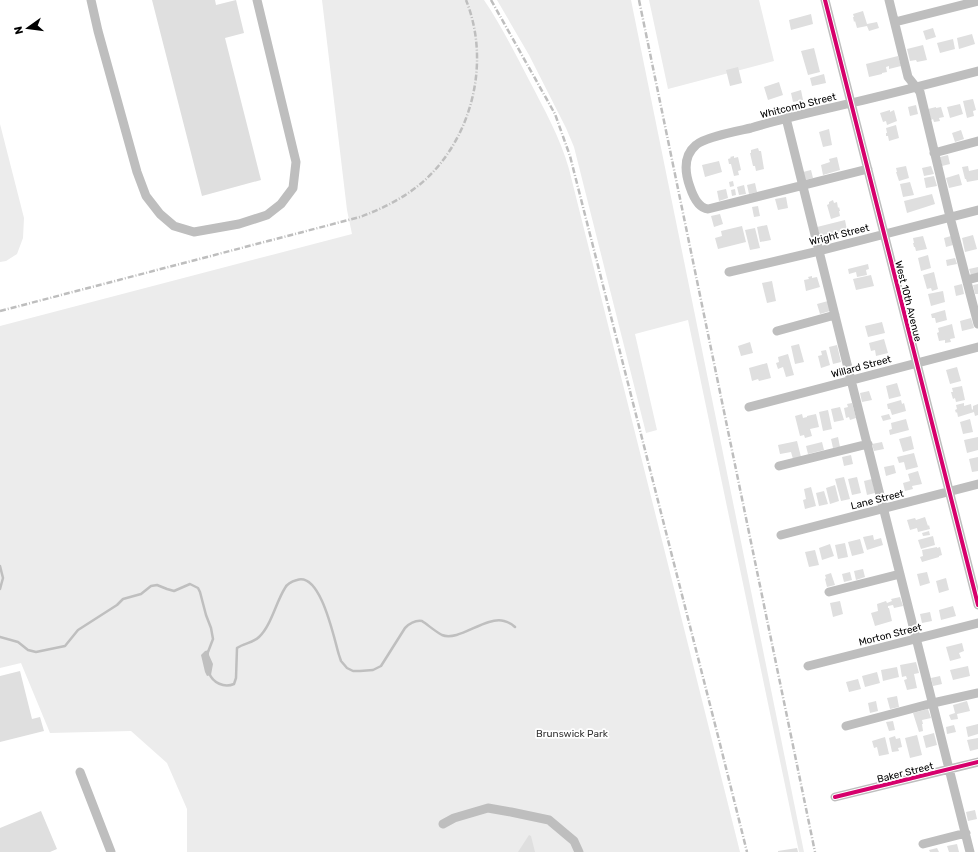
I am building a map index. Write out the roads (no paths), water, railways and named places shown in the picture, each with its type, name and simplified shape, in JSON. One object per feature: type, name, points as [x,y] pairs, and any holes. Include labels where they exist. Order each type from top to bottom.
[{"type":"street","points":[[91,0],[98,31],[137,172],[146,196],[160,214],[174,226],[194,232],[238,224],[267,215],[281,204],[293,188],[296,162],[257,0]]},
{"type":"street","name":"West 10th Avenue","points":[[825,0],[978,605]]},
{"type":"street","points":[[890,0],[908,77],[920,92],[950,217],[978,324]]},
{"type":"street","points":[[895,22],[978,1]]},
{"type":"street","name":"Whitcomb Street","points":[[802,186],[712,209],[705,209],[692,194],[687,174],[687,161],[691,150],[705,140],[978,70]]},
{"type":"street","points":[[786,118],[970,852]]},
{"type":"street","points":[[934,152],[978,141]]},
{"type":"street","points":[[802,186],[868,169]]},
{"type":"street","name":"Wright Street","points":[[729,272],[819,251],[978,210]]},
{"type":"street","points":[[967,280],[978,277]]},
{"type":"street","points":[[777,330],[835,316]]},
{"type":"street","name":"Willard Street","points":[[749,407],[978,347]]},
{"type":"street","points":[[779,466],[868,444]]},
{"type":"street","name":"Lane Street","points":[[781,534],[978,484]]},
{"type":"street","points":[[829,592],[900,574]]},
{"type":"street","name":"Morton Street","points":[[808,666],[978,623]]},
{"type":"street","points":[[846,726],[978,692]]},
{"type":"street","name":"Baker Street","points":[[835,797],[978,762]]},
{"type":"street","points":[[80,772],[112,852]]},
{"type":"street","points":[[443,824],[454,818],[488,808],[510,812],[548,820],[574,841],[579,852]]},
{"type":"street","points":[[923,844],[966,833]]},
{"type":"waterway","points":[[0,566],[3,578],[0,589]]},
{"type":"waterway","points":[[209,673],[213,680],[219,684],[234,684],[236,678],[237,648],[259,637],[267,627],[286,587],[290,583],[297,580],[305,580],[313,586],[320,596],[330,622],[341,661],[347,668],[353,671],[373,670],[381,666],[405,628],[415,621],[422,621],[440,634],[449,636],[456,635],[497,620],[507,622],[515,627]]},
{"type":"waterway","points":[[0,637],[18,642],[28,650],[36,652],[65,646],[78,630],[117,605],[123,599],[141,594],[151,586],[157,585],[174,591],[190,584],[198,588],[200,592],[211,628],[213,639],[208,652]]},
{"type":"railway","points":[[0,311],[360,217],[380,209],[409,193],[434,171],[448,153],[460,133],[468,112],[474,90],[477,67],[473,22],[466,0]]},
{"type":"railway","points":[[491,0],[555,114],[570,156],[747,852]]},
{"type":"railway","points":[[639,0],[815,852]]},
{"type":"park label","name":"Brunswick Park","points":[[572,733]]}]
